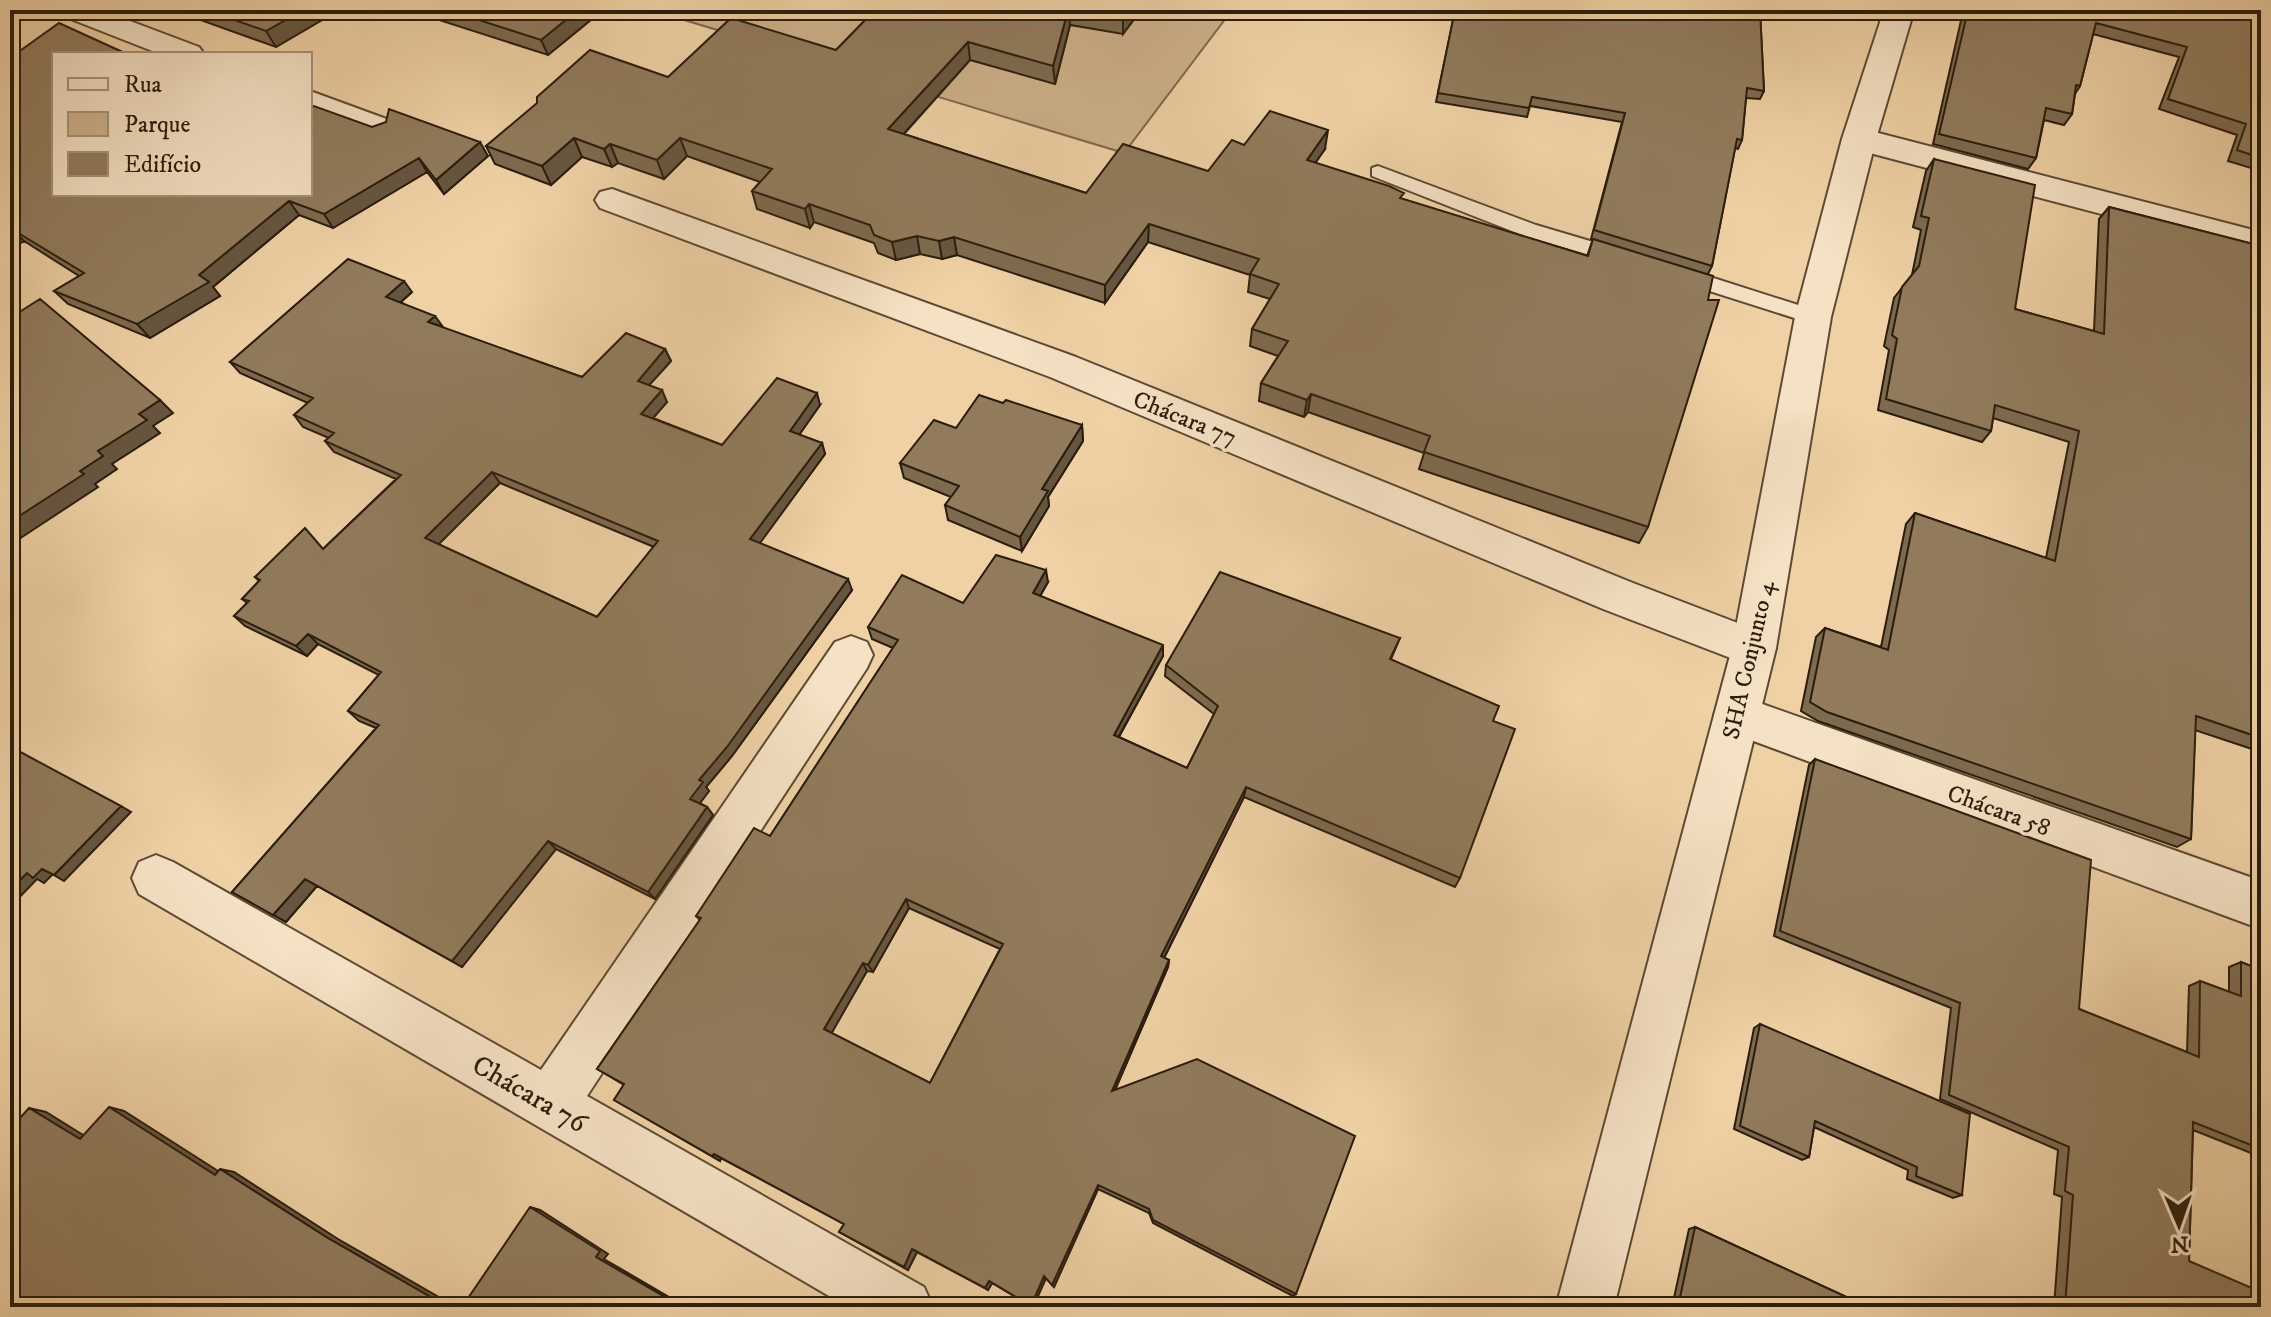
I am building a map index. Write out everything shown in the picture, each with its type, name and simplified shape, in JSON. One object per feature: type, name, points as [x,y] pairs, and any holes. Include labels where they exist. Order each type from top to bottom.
[{"type":"street","points":[[74,10],[183,52]]},
{"type":"street","name":"SHA Conjunto 4","points":[[1585,1307],[1754,648],[1813,317],[1859,139],[1899,10]]},
{"type":"street","points":[[312,102],[380,128]]},
{"type":"street","points":[[1859,139],[2261,244]]},
{"type":"street","name":"Chácara 77","points":[[612,200],[1063,367],[1618,596],[1754,648]]},
{"type":"street","points":[[550,1104],[851,655]]},
{"type":"street","name":"Chácara 58","points":[[1737,715],[2261,905]]},
{"type":"street","name":"Chácara 76","points":[[156,878],[904,1307]]},
{"type":"lane","points":[[1378,172],[1529,230],[1634,261]]},
{"type":"lane","points":[[1664,270],[1813,317]]},
{"type":"green space","points":[[651,10],[1232,10],[1124,153]]},
{"type":"building","points":[[206,10],[303,10],[266,31]]},
{"type":"building","points":[[448,10],[578,10],[541,40]]},
{"type":"building","points":[[875,10],[1068,10],[1053,66],[968,42],[888,129],[1086,193],[1123,144],[1208,171],[1232,140],[1244,145],[1270,111],[1328,130],[1307,160],[1389,186],[1404,193],[1400,198],[1588,256],[1593,239],[1713,276],[1708,300],[1719,300],[1648,527],[1424,452],[1430,436],[1311,394],[1307,400],[1261,383],[1288,341],[1252,329],[1279,284],[1250,274],[1259,259],[1149,224],[1105,285],[954,237],[939,241],[917,236],[892,242],[874,235],[870,225],[809,204],[805,209],[752,191],[772,169],[680,138],[657,160],[610,144],[604,149],[574,138],[542,166],[486,146],[537,103],[537,97],[590,50],[668,77],[731,18],[836,50]]},
{"type":"building","points":[[1093,10],[1127,10],[1123,15]]},
{"type":"building","points":[[1464,10],[1760,10],[1764,91],[1747,88],[1742,140],[1737,139],[1712,266],[1594,230],[1625,113],[1532,97],[1529,108],[1438,93],[1454,15],[1463,16]]},
{"type":"building","points":[[1968,10],[2261,10],[2261,158],[2237,150],[2246,124],[2168,99],[2187,47],[2096,23],[2080,86],[2076,85],[2072,114],[2046,108],[2036,158],[1939,134]]},
{"type":"building","points":[[59,23],[123,52],[52,52],[52,196],[312,196],[314,106],[372,127],[386,122],[389,109],[480,142],[436,180],[419,158],[324,214],[289,201],[199,275],[209,282],[137,324],[54,291],[84,273],[10,228],[10,58]]},
{"type":"building","points":[[1934,159],[2035,185],[2015,309],[2104,334],[2109,207],[2261,246],[2261,738],[2196,716],[2191,839],[1827,712],[1810,702],[1825,628],[1888,650],[1915,513],[2055,561],[2079,431],[1995,405],[1991,431],[1886,399],[1897,339],[1892,335],[1902,287],[1919,266],[1929,218],[1921,216]]},
{"type":"building","points":[[348,259],[404,281],[386,297],[435,316],[428,322],[582,377],[626,333],[665,349],[638,381],[662,390],[641,414],[722,445],[777,378],[817,393],[790,431],[822,443],[750,539],[848,579],[727,747],[699,780],[703,782],[690,799],[707,807],[648,892],[548,841],[452,961],[305,879],[273,915],[232,892],[379,725],[348,711],[381,672],[308,634],[296,646],[234,616],[249,601],[242,599],[260,580],[255,577],[305,528],[323,549],[401,475],[325,441],[334,433],[294,415],[313,398],[230,362]],"holes":[[[492,472],[658,541],[597,617],[425,538]]]},
{"type":"building","points":[[40,299],[160,400],[139,414],[147,420],[98,451],[103,456],[80,471],[84,474],[10,522],[10,318]]},
{"type":"building","points":[[979,395],[1003,403],[1006,400],[1082,425],[1042,489],[1048,491],[1020,537],[945,505],[959,486],[900,463],[934,420],[956,428]]},
{"type":"building","points":[[996,555],[1046,570],[1033,593],[1163,645],[1114,735],[1187,768],[1218,706],[1166,665],[1220,572],[1400,638],[1390,659],[1499,706],[1493,721],[1515,729],[1460,878],[1246,787],[1161,956],[1169,960],[1112,1091],[1197,1059],[1355,1136],[1296,1294],[1153,1220],[1149,1209],[1098,1185],[1052,1285],[1044,1276],[1031,1306],[989,1281],[985,1288],[912,1249],[904,1267],[839,1232],[844,1224],[714,1154],[712,1156],[614,1100],[624,1084],[597,1069],[701,918],[696,916],[754,828],[770,836],[898,640],[868,627],[902,575],[963,603]],"holes":[[[906,899],[1003,944],[930,1083],[824,1029],[863,963],[868,965]]]},
{"type":"building","points":[[13,748],[121,806],[54,875],[42,869],[33,878],[27,873],[10,890],[10,751]]},
{"type":"building","points":[[1815,759],[2091,860],[2079,1009],[2199,1057],[2200,981],[2241,996],[2241,962],[2261,970],[2261,1149],[2193,1122],[2189,1261],[2261,1292],[2261,1307],[2065,1307],[2073,1195],[2065,1191],[2069,1147],[1949,1095],[1960,1003],[1780,931]]},
{"type":"building","points":[[1760,1024],[1970,1114],[1962,1195],[1916,1176],[1917,1167],[1815,1121],[1809,1157],[1740,1126]]},
{"type":"building","points":[[109,1107],[215,1175],[220,1169],[326,1237],[448,1307],[10,1307],[10,1129],[29,1108],[80,1139]]},
{"type":"building","points":[[530,1207],[600,1251],[596,1257],[682,1307],[462,1307]]},
{"type":"building","points":[[1695,1227],[1868,1307],[1678,1307]]}]
